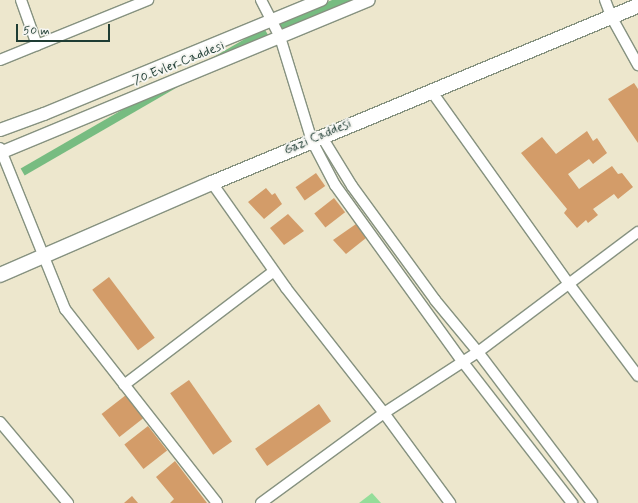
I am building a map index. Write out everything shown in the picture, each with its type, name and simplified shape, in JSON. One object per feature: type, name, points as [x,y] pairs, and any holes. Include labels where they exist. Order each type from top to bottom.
[{"type":"main road","name":"Gazi Caddesi","points":[[0,275],[212,183],[638,6]]},
{"type":"street","points":[[20,0],[37,45]]},
{"type":"street","points":[[261,0],[280,37],[335,185],[462,361],[572,503]]},
{"type":"street","name":"70 Evler Caddesi","points":[[0,130],[44,114],[321,0]]},
{"type":"street","name":"70 Evler Caddesi","points":[[1,151],[369,0]]},
{"type":"street","points":[[605,0],[612,18],[638,65]]},
{"type":"street","points":[[0,60],[143,1]]},
{"type":"street","points":[[432,92],[569,284],[638,376]]},
{"type":"street","points":[[317,139],[435,300],[478,352],[592,503]]},
{"type":"street","points":[[1,151],[65,309],[217,503]]},
{"type":"street","points":[[212,183],[274,271],[384,413],[450,503]]},
{"type":"street","points":[[261,503],[384,413],[478,352],[638,232]]},
{"type":"street","points":[[124,385],[274,271]]},
{"type":"street","points":[[0,422],[68,503]]},
{"type":"green space","points":[[332,0],[356,0],[283,30],[279,22]]},
{"type":"green space","points":[[264,28],[268,35],[25,175],[21,169]]},
{"type":"green space","points":[[372,493],[381,503],[359,503]]},
{"type":"building","points":[[634,83],[638,89],[638,143],[608,99]]},
{"type":"building","points":[[587,131],[593,141],[597,138],[607,153],[593,164],[589,159],[568,174],[579,189],[612,166],[618,174],[622,173],[633,187],[618,199],[614,194],[593,209],[598,215],[588,223],[586,220],[577,228],[564,213],[567,209],[521,153],[542,137],[556,154]]},
{"type":"building","points":[[316,173],[325,186],[305,200],[296,187]]},
{"type":"building","points":[[266,188],[272,195],[275,193],[282,204],[264,219],[248,202]]},
{"type":"building","points":[[334,198],[345,212],[325,228],[314,213]]},
{"type":"building","points":[[288,214],[304,231],[284,245],[270,228]]},
{"type":"building","points":[[356,224],[366,238],[346,254],[333,240]]},
{"type":"building","points":[[109,277],[155,338],[138,350],[92,290]]},
{"type":"building","points":[[189,380],[232,441],[213,455],[170,393]]},
{"type":"building","points":[[126,395],[144,418],[119,437],[102,414]]},
{"type":"building","points":[[319,404],[331,421],[267,466],[255,449]]},
{"type":"building","points":[[148,426],[167,450],[143,469],[124,444]]},
{"type":"building","points":[[175,461],[207,503],[170,503],[174,499],[156,477]]},
{"type":"building","points":[[132,496],[138,503],[124,503]]}]
